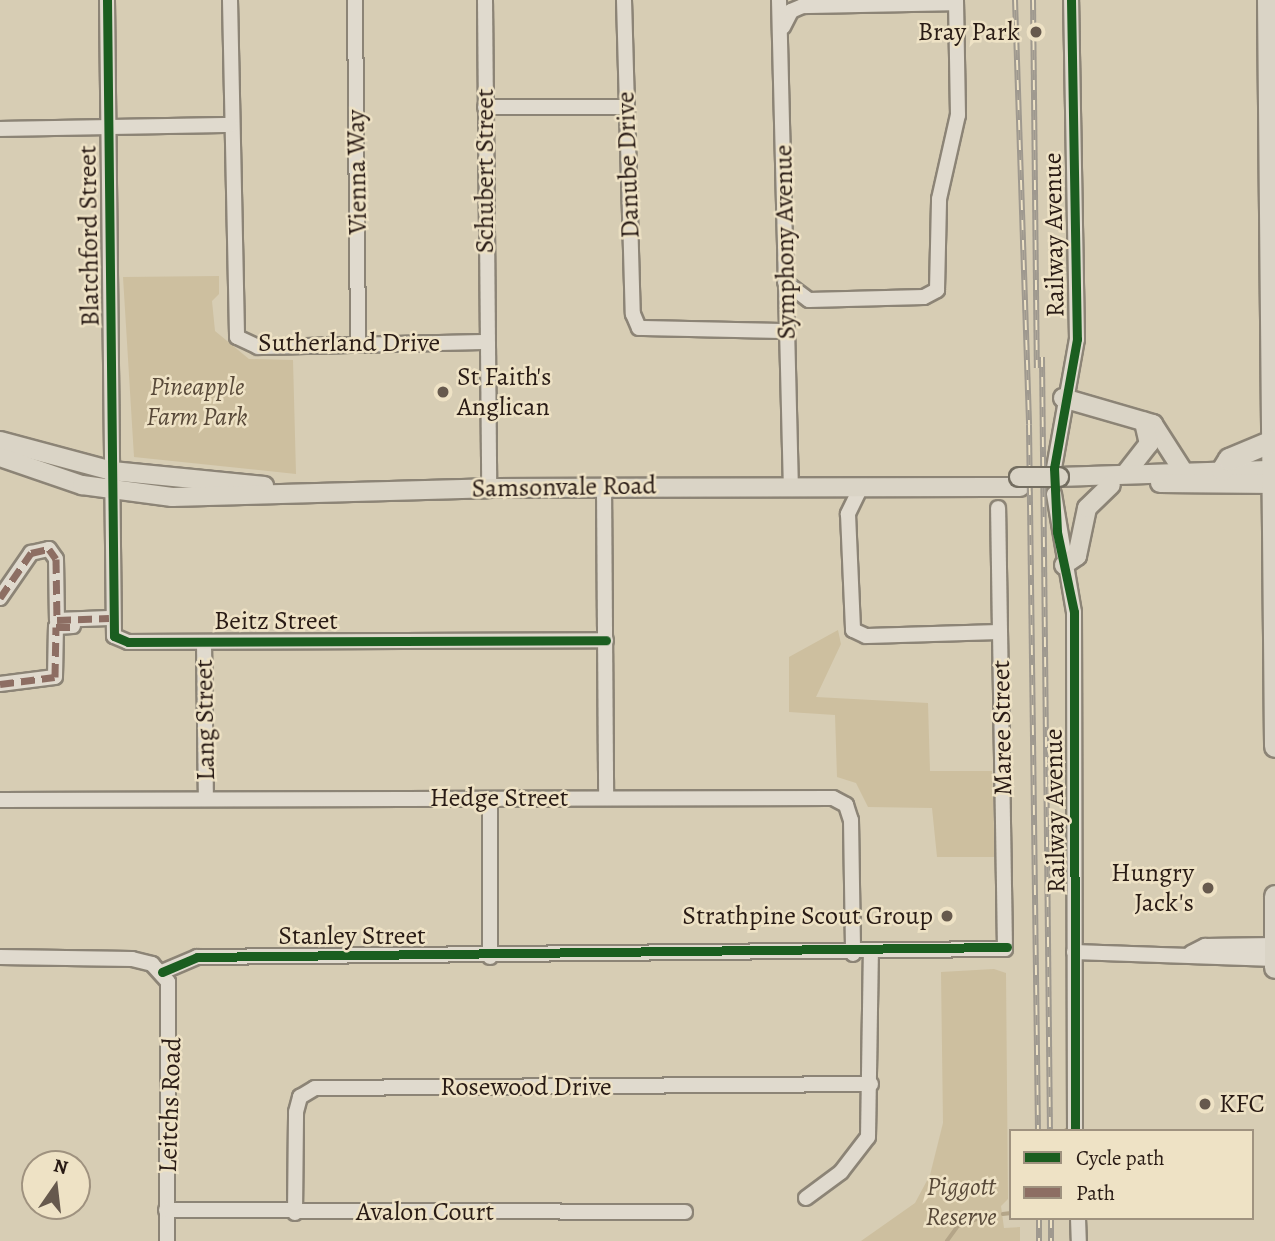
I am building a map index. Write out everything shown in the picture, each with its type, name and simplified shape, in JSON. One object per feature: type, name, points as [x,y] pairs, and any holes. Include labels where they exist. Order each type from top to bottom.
[{"type":"highway","points":[[1269,0],[1275,746]]},
{"type":"highway","points":[[1222,470],[1229,459],[1272,441]]},
{"type":"highway","points":[[1275,896],[1275,967]]},
{"type":"main road","points":[[1063,398],[1144,422],[1159,430],[1184,471]]},
{"type":"main road","points":[[1126,473],[1149,444],[1144,422]]},
{"type":"main road","name":"Samsonvale Road","points":[[0,442],[112,471],[281,491]]},
{"type":"main road","name":"Samsonvale Road","points":[[0,457],[110,491],[185,497],[281,491],[791,485],[854,487],[860,479],[1019,482],[1057,481],[1126,473],[1222,470],[1273,477]]},
{"type":"main road","name":"Samsonvale Road","points":[[1057,481],[1111,485],[1273,477]]},
{"type":"main road","points":[[1064,565],[1077,556],[1087,508],[1111,485]]},
{"type":"street","name":"Blatchford Street","points":[[107,0],[112,471]]},
{"type":"street","name":"Sutherland Drive","points":[[230,0],[237,337],[258,347],[487,342]]},
{"type":"street","name":"Vienna Way","points":[[355,0],[358,344]]},
{"type":"street","name":"Schubert Street","points":[[485,0],[487,342]]},
{"type":"street","name":"Danube Drive","points":[[624,0],[633,314],[639,328],[786,326]]},
{"type":"street","name":"Symphony Avenue","points":[[779,0],[783,27],[785,282],[791,485]]},
{"type":"street","name":"Railway Avenue","points":[[1071,0],[1077,330],[1063,398],[1057,481],[1064,565],[1074,612],[1075,1129]]},
{"type":"street","points":[[783,27],[790,11],[798,3],[956,2],[958,115],[939,199],[937,290],[924,297],[809,300],[793,307],[786,326]]},
{"type":"street","points":[[485,107],[626,107]]},
{"type":"street","points":[[0,129],[232,125]]},
{"type":"street","points":[[785,282],[809,300]]},
{"type":"street","points":[[487,342],[489,488]]},
{"type":"street","points":[[109,621],[112,471]]},
{"type":"street","points":[[828,485],[848,514]]},
{"type":"street","points":[[604,487],[606,797]]},
{"type":"street","points":[[854,487],[848,514],[853,630],[866,636],[1000,632]]},
{"type":"street","name":"Maree Street","points":[[998,508],[1007,947]]},
{"type":"street","points":[[0,598],[31,553],[49,548],[57,559],[57,620],[109,621]]},
{"type":"street","points":[[0,684],[55,677],[56,627],[109,621]]},
{"type":"street","name":"Beitz Street","points":[[109,621],[128,642],[606,640]]},
{"type":"street","name":"Lang Street","points":[[204,642],[206,798]]},
{"type":"street","name":"Hedge Street","points":[[0,800],[833,798],[846,805],[853,954]]},
{"type":"street","points":[[490,799],[490,957]]},
{"type":"street","points":[[1191,953],[1205,946],[1275,945]]},
{"type":"street","name":"Stanley Street","points":[[162,972],[197,957],[853,954],[1007,947]]},
{"type":"street","points":[[1073,952],[1191,953],[1275,959]]},
{"type":"street","points":[[806,1198],[841,1172],[868,1137],[871,1084],[871,953]]},
{"type":"street","points":[[0,957],[132,959],[162,972]]},
{"type":"street","name":"Leitchs Road","points":[[162,972],[173,1003],[167,1241]]},
{"type":"street","name":"Rosewood Drive","points":[[295,1213],[296,1112],[300,1097],[316,1088],[871,1084]]},
{"type":"street","name":"Avalon Court","points":[[166,1210],[295,1213],[685,1212]]},
{"type":"street","points":[[1078,1220],[1079,1241]]},
{"type":"green space","name":"Pineapple Farm Park","points":[[219,276],[219,294],[212,301],[215,331],[249,359],[293,360],[296,474],[134,457],[123,277]]},
{"type":"green space","points":[[838,630],[841,644],[816,697],[928,703],[930,771],[992,771],[995,857],[937,857],[932,808],[868,807],[856,783],[837,777],[835,715],[789,712],[789,657]]},
{"type":"green space","name":"Piggott Reserve","points":[[994,969],[1006,973],[1008,1199],[1001,1206],[1004,1228],[1020,1227],[1020,1241],[861,1241],[915,1203],[930,1175],[943,1123],[941,972]]},
{"type":"waterway","points":[[1003,1214],[1009,1213]]},
{"type":"waterway","points":[[947,1241],[958,1226],[986,1216]]},
{"type":"railway","points":[[1015,0],[1029,425],[1038,1129]]},
{"type":"railway","points":[[1033,0],[1037,368]]},
{"type":"railway","points":[[1042,357],[1050,1129]]},
{"type":"railway","points":[[1039,1220],[1039,1241]]},
{"type":"railway","points":[[1051,1220],[1051,1241]]},
{"type":"marked path","points":[[0,598],[31,553],[49,549],[56,559],[57,620],[109,618]]},
{"type":"marked path","points":[[0,684],[55,677],[56,627],[71,627]]},
{"type":"cycle path","points":[[107,0],[114,636],[128,642],[606,640]]},
{"type":"cycle path","points":[[1071,0],[1077,339],[1054,468],[1057,532],[1074,612],[1075,1129]]},
{"type":"cycle path","points":[[162,972],[197,957],[1007,947]]},
{"type":"place","name":"Bray Park","points":[[1036,32]]},
{"type":"place","name":"St Faith's Anglican","points":[[443,392]]},
{"type":"place","name":"Hungry Jack's","points":[[1208,888]]},
{"type":"place","name":"Strathpine Scout Group","points":[[947,916]]},
{"type":"place","name":"KFC","points":[[1205,1104]]}]
